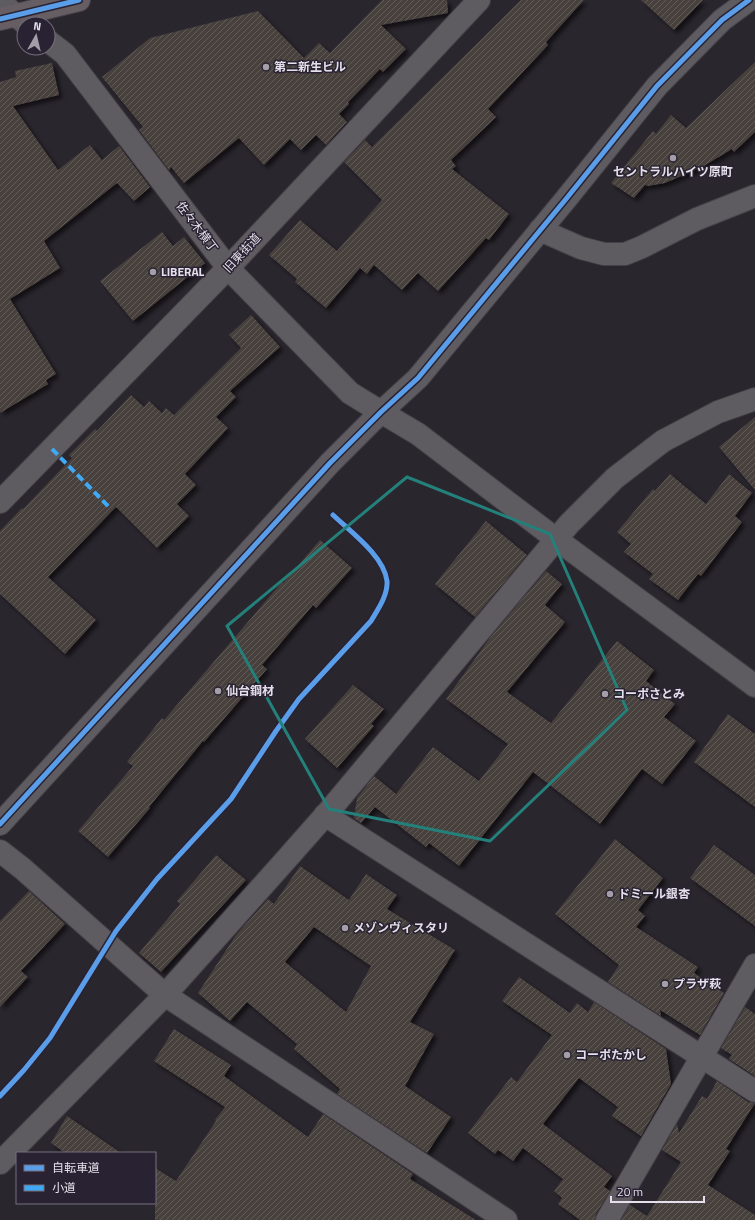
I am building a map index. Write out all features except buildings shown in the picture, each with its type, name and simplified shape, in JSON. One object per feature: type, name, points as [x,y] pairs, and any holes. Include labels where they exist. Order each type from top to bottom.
[{"type":"highway","points":[[10,15],[79,0]]},
{"type":"street","name":"旧東街道","points":[[0,502],[228,268],[479,0]]},
{"type":"street","points":[[0,824],[330,463],[381,412],[418,378],[657,86],[722,20],[749,0]]},
{"type":"street","name":"佐々木横丁","points":[[56,47],[65,54],[228,268],[350,393],[418,434],[556,539],[755,686]]},
{"type":"street","points":[[540,230],[581,248],[604,254],[625,254],[697,219],[755,196]]},
{"type":"street","points":[[0,1163],[165,995],[325,815],[569,524],[616,478],[663,440],[718,412],[755,399]]},
{"type":"street","points":[[325,815],[755,1092]]},
{"type":"street","points":[[0,851],[23,869],[165,995],[506,1220]]},
{"type":"street","points":[[607,1220],[755,965]]},
{"type":"highlighted area","points":[[407,477],[550,534],[627,710],[490,841],[329,809],[227,626]]},
{"type":"marked path","points":[[52,449],[109,507]]},
{"type":"cycle path","points":[[0,19],[79,0]]},
{"type":"cycle path","points":[[0,824],[330,463],[381,412],[418,378],[657,86],[722,20],[749,0]]},
{"type":"cycle path","points":[[0,1096],[24,1070],[50,1038],[116,931],[157,879],[231,799],[299,699],[371,621],[386,591],[387,581],[385,572],[366,545],[333,515]]},
{"type":"place","name":"第二新生ビル","points":[[266,67]]},
{"type":"place","name":"セントラルハイツ原町","points":[[673,158]]},
{"type":"place","name":"LIBERAL","points":[[153,272]]},
{"type":"place","name":"仙台鋼材","points":[[218,691]]},
{"type":"place","name":"コーポさとみ","points":[[605,694]]},
{"type":"place","name":"ドミール銀杏","points":[[610,894]]},
{"type":"place","name":"メゾンヴィスタリ","points":[[345,928]]},
{"type":"place","name":"プラザ萩","points":[[665,984]]},
{"type":"place","name":"コーポたかし","points":[[567,1055]]}]
